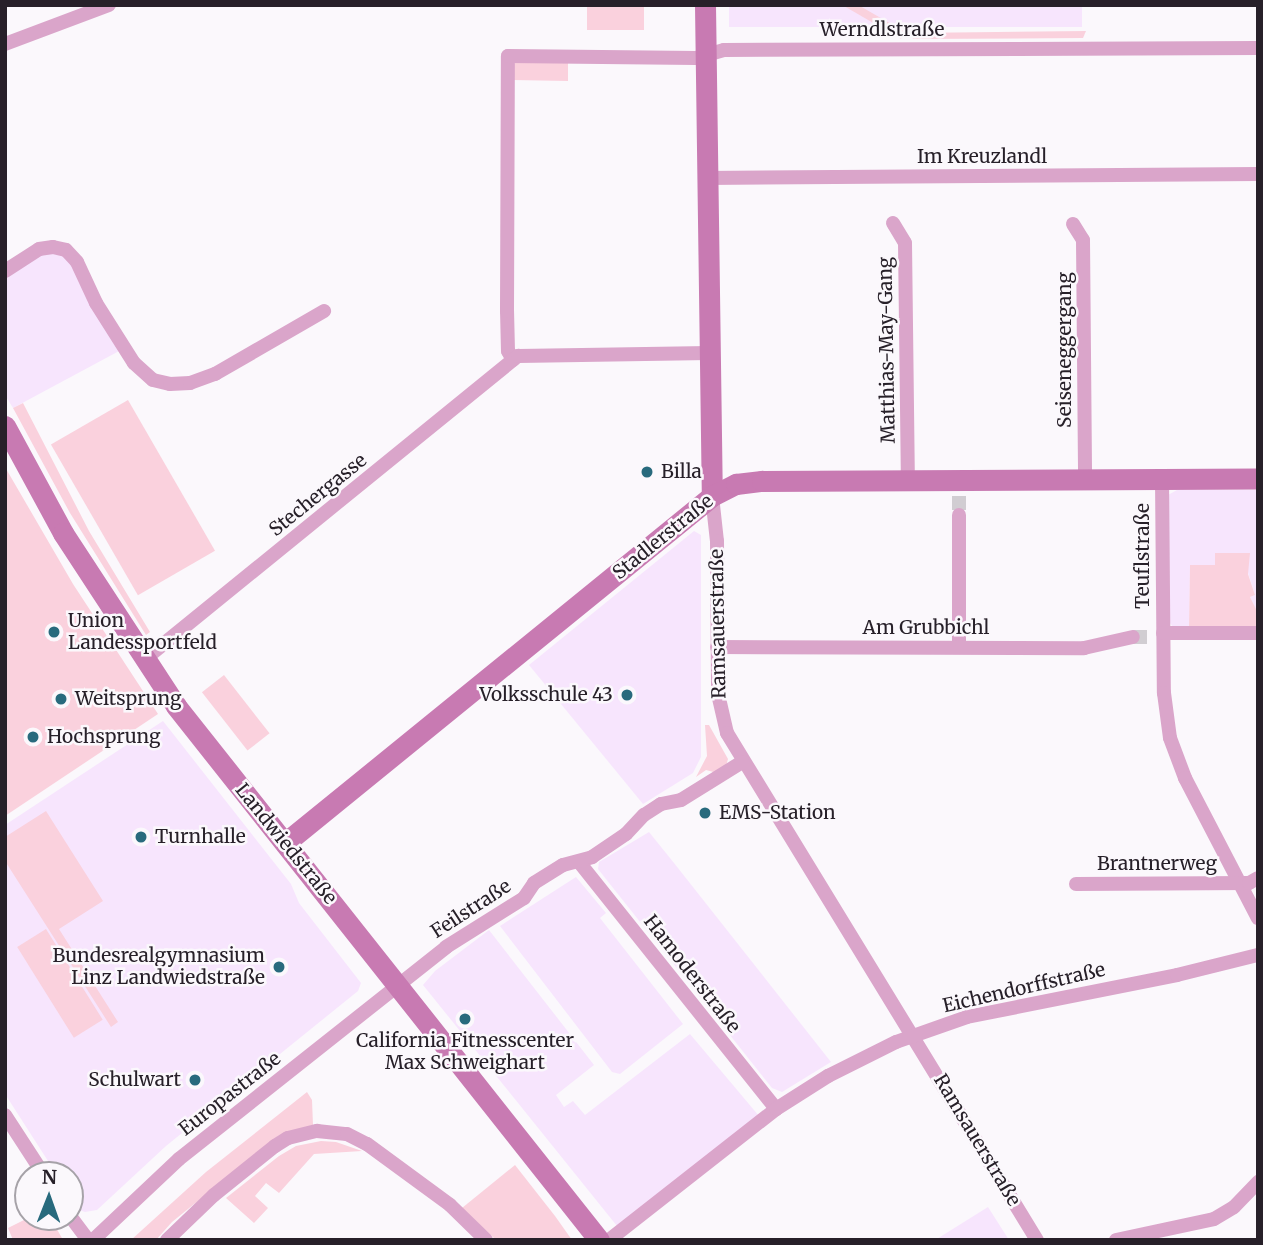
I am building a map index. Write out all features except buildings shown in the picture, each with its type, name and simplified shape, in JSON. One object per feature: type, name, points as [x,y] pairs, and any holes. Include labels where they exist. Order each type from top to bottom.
[{"type":"main road","name":"Ramsauerstraße","points":[[705,5],[712,496]]},
{"type":"main road","name":"Landwiedstraße","points":[[5,426],[63,533],[176,706],[599,1240]]},
{"type":"main road","name":"Stadlerstraße","points":[[285,843],[712,496],[749,481],[908,480],[959,487],[1085,478],[1258,478]]},
{"type":"street","points":[[5,44],[109,5]]},
{"type":"street","name":"Werndlstraße","points":[[513,360],[508,351],[507,324],[508,56],[590,55],[616,59],[696,58],[737,50],[1258,48]]},
{"type":"street","name":"Im Kreuzlandl","points":[[706,178],[1258,174]]},
{"type":"street","name":"Matthias-May-Gang","points":[[893,223],[905,243],[908,480]]},
{"type":"street","name":"Seiseneggergang","points":[[1073,224],[1083,240],[1085,478]]},
{"type":"street","points":[[5,271],[39,250],[53,247],[66,250],[77,262],[96,303],[134,363],[153,380],[170,384],[190,383],[215,374],[324,311]]},
{"type":"street","name":"Stechergasse","points":[[145,659],[513,360],[529,354],[709,353]]},
{"type":"street","name":"Teuflstraße","points":[[1162,478],[1159,635],[1164,707],[1175,754],[1258,918]]},
{"type":"street","name":"Ramsauerstraße","points":[[712,496],[717,541],[717,647],[722,720],[742,762],[914,1035],[1037,1240]]},
{"type":"street","points":[[959,515],[959,647]]},
{"type":"street","name":"Teuflstraße","points":[[1159,635],[1258,633]]},
{"type":"street","name":"Am Grubbichl","points":[[717,647],[1091,647],[1133,636]]},
{"type":"street","name":"Feilstraße","points":[[397,985],[458,939],[524,898],[533,884],[563,866],[579,862],[626,834],[644,815],[661,804],[681,800],[742,762]]},
{"type":"street","name":"Hamoderstraße","points":[[579,862],[776,1109]]},
{"type":"street","points":[[1240,883],[1258,878]]},
{"type":"street","name":"Brantnerweg","points":[[1076,884],[1240,883]]},
{"type":"street","name":"Eichendorffstraße","points":[[609,1240],[776,1109],[840,1070],[914,1035],[993,1011],[1177,975],[1258,955]]},
{"type":"street","name":"Europastraße","points":[[91,1240],[179,1159],[397,985]]},
{"type":"street","points":[[5,1115],[35,1161]]},
{"type":"street","points":[[167,1240],[259,1157],[288,1138],[317,1131],[347,1134],[367,1144],[450,1205],[486,1240]]},
{"type":"street","points":[[1116,1240],[1214,1219],[1248,1195],[1258,1182]]},
{"type":"shaded area","points":[[587,5],[644,5],[644,30],[587,30]]},
{"type":"shaded area","points":[[729,5],[1082,5],[1082,27],[729,27]]},
{"type":"shaded area","points":[[842,5],[858,5],[905,32],[901,39]]},
{"type":"shaded area","points":[[1086,31],[1083,38],[913,39],[911,33]]},
{"type":"shaded area","points":[[518,59],[568,59],[568,81],[513,80],[512,67]]},
{"type":"shaded area","points":[[58,252],[69,257],[121,350],[13,408],[5,395],[5,279],[12,271],[45,253]]},
{"type":"shaded area","points":[[128,400],[215,551],[138,595],[51,445]]},
{"type":"shaded area","points":[[23,403],[89,531],[150,632],[146,635],[70,513],[13,408]]},
{"type":"shaded area","name":"Union Landessportfeld","points":[[5,467],[73,584],[158,714],[5,816]]},
{"type":"shaded area","points":[[1177,490],[1258,490],[1258,613],[1250,597],[1255,595],[1248,573],[1215,554],[1215,565],[1190,565],[1189,627],[1173,627],[1170,623],[1168,495]]},
{"type":"shaded area","name":"Volksschule 43","points":[[694,531],[701,535],[701,757],[693,773],[643,804],[529,665]]},
{"type":"shaded area","points":[[1215,553],[1250,553],[1248,574],[1255,595],[1250,597],[1258,613],[1258,628],[1189,627],[1190,565],[1215,565]]},
{"type":"shaded area","points":[[224,675],[270,733],[247,751],[202,692]]},
{"type":"shaded area","points":[[163,721],[291,884],[299,903],[361,983],[358,991],[166,1146],[97,1210],[84,1212],[84,1161],[48,1161],[5,1094],[5,825]]},
{"type":"shaded area","points":[[705,725],[709,725],[728,759],[726,766],[717,773],[706,770],[696,777],[707,756]]},
{"type":"shaded area","points":[[46,811],[103,901],[59,929],[118,1022],[111,1027],[5,861],[5,837]]},
{"type":"shaded area","points":[[649,832],[831,1062],[782,1092],[772,1088],[598,869],[599,862]]},
{"type":"shaded area","points":[[576,877],[606,913],[600,918],[683,1024],[620,1074],[612,1072],[500,926]]},
{"type":"shaded area","points":[[46,929],[103,1020],[74,1038],[17,947]]},
{"type":"shaded area","points":[[489,930],[594,1065],[556,1095],[564,1107],[573,1101],[585,1115],[690,1034],[759,1116],[617,1226],[423,985],[435,971]]},
{"type":"shaded area","points":[[307,1092],[312,1100],[313,1125],[278,1136],[172,1222],[156,1240],[131,1240],[206,1172]]},
{"type":"shaded area","points":[[321,1141],[336,1142],[362,1151],[314,1154],[279,1193],[266,1183],[255,1196],[268,1208],[254,1223],[226,1198],[279,1156],[296,1146]]},
{"type":"shaded area","points":[[515,1165],[572,1240],[496,1240],[462,1208]]},
{"type":"shaded area","points":[[988,1207],[1009,1240],[935,1240],[940,1237]]},
{"type":"shaded area","points":[[14,1225],[14,1231],[58,1231],[63,1240],[13,1240],[8,1228]]},
{"type":"tunnel","points":[[959,496],[959,515]]},
{"type":"tunnel","points":[[1133,637],[1150,637]]},
{"type":"place","name":"Billa","points":[[647,472]]},
{"type":"place","name":"Union Landessportfeld","points":[[54,632]]},
{"type":"place","name":"Volksschule 43","points":[[627,695]]},
{"type":"place","name":"Weitsprung","points":[[61,699]]},
{"type":"place","name":"Hochsprung","points":[[33,737]]},
{"type":"place","name":"EMS-Station","points":[[705,813]]},
{"type":"place","name":"Turnhalle","points":[[141,837]]},
{"type":"place","name":"Bundesrealgymnasium Linz Landwiedstraße","points":[[279,967]]},
{"type":"place","name":"California Fitnesscenter Max Schweighart","points":[[465,1019]]},
{"type":"place","name":"Schulwart","points":[[195,1080]]}]
